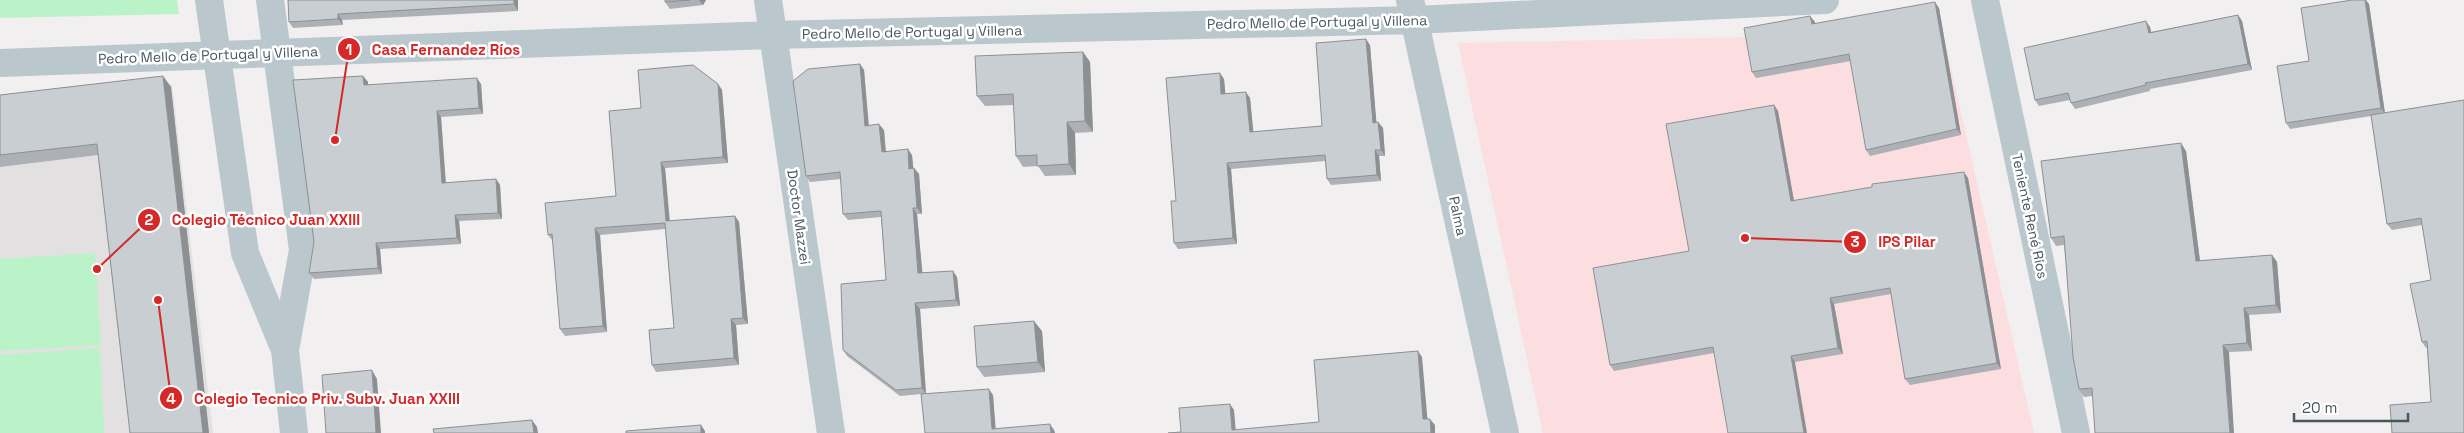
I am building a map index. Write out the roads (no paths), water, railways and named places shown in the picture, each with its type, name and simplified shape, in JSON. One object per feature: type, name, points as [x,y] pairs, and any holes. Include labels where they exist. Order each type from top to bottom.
[{"type":"street","points":[[209,0],[233,156],[245,253],[284,350],[294,433]]},
{"type":"street","points":[[270,0],[304,250],[284,350]]},
{"type":"street","name":"Doctor Mazzei","points":[[768,0],[832,433]]},
{"type":"street","name":"Pedro Mello de Portugal y Villena","points":[[0,63],[1412,10],[1825,0]]},
{"type":"street","name":"Teniente René Ríos","points":[[1985,0],[2076,433]]},
{"type":"street","name":"Palma","points":[[1412,10],[1505,433]]},
{"type":"place","name":"Casa Fernandez Ríos","points":[[335,140]]},
{"type":"place","name":"IPS Pilar","points":[[1745,238]]},
{"type":"place","name":"Colegio Técnico Juan XXIII","points":[[97,269]]},
{"type":"place","name":"Colegio Tecnico Priv. Subv. Juan XXIII","points":[[158,300]]}]
